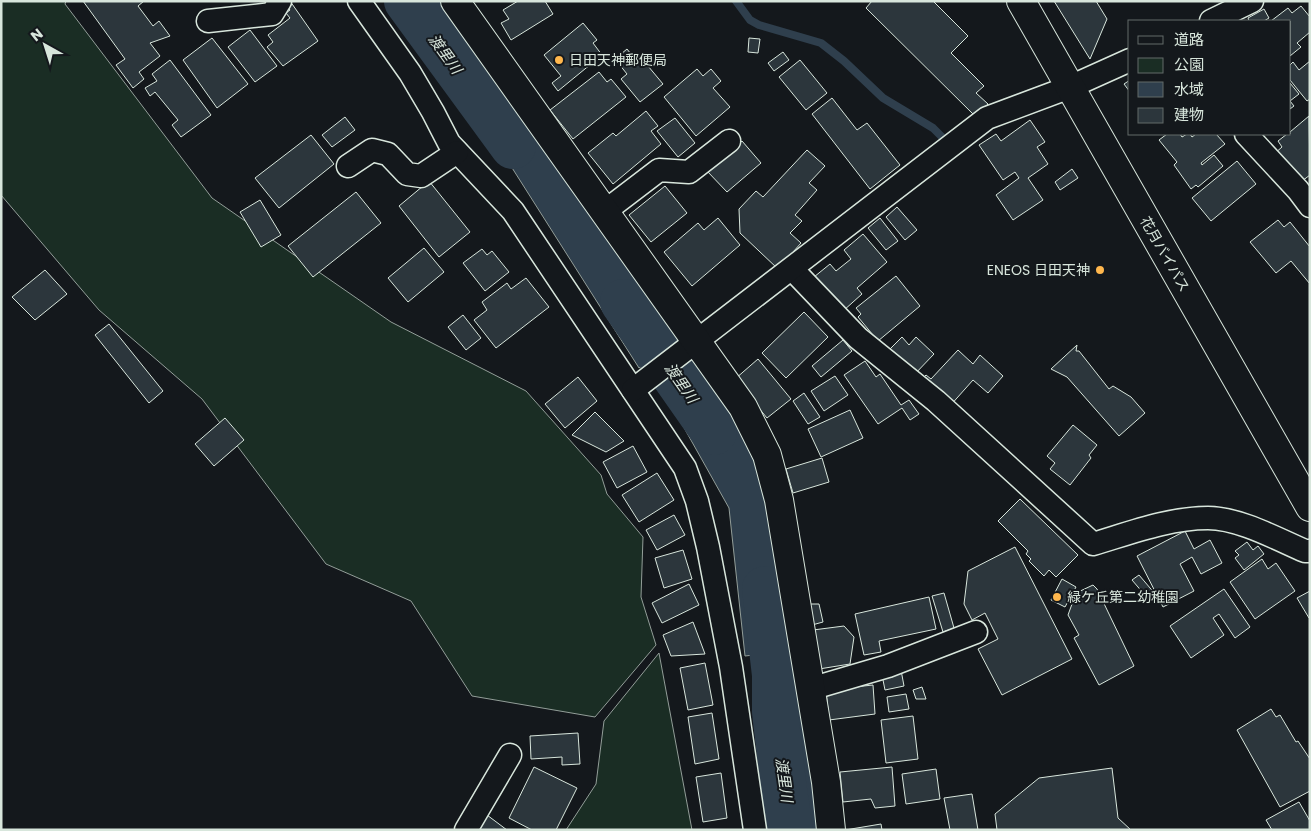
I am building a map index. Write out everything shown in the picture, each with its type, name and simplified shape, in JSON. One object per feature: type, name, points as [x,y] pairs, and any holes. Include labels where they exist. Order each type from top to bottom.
[{"type":"main road","points":[[455,1],[743,408],[767,455],[779,500],[826,782],[831,830]]},
{"type":"main road","name":"花月バイパス","points":[[1021,1],[1310,507]]},
{"type":"street","points":[[208,21],[272,14],[280,1]]},
{"type":"street","points":[[359,1],[410,73],[449,143],[512,211],[685,468],[697,501],[708,547],[731,667],[755,830]]},
{"type":"street","points":[[1213,20],[1252,1]]},
{"type":"street","points":[[634,390],[987,118],[1070,87],[1128,61]]},
{"type":"street","points":[[1247,135],[1298,190],[1310,206]]},
{"type":"street","points":[[604,212],[659,170],[689,172],[729,141]]},
{"type":"street","points":[[348,166],[372,150],[388,154],[406,174],[421,176],[457,152]]},
{"type":"street","points":[[792,269],[858,338],[936,401],[1093,544],[1162,524],[1209,518],[1239,524],[1305,551],[1310,551]]},
{"type":"street","points":[[810,689],[888,666],[976,632]]},
{"type":"street","points":[[466,830],[510,755]]},
{"type":"green space","points":[[1,1],[66,1],[65,4],[212,198],[391,322],[526,391],[601,475],[607,494],[643,537],[641,597],[656,645],[595,717],[472,696],[411,601],[326,564],[202,399],[99,310],[1,195]]},
{"type":"green space","points":[[659,653],[692,830],[566,830],[596,784],[604,721]]},
{"type":"water","points":[[393,1],[447,1],[488,59],[450,86]]},
{"type":"water","points":[[497,78],[680,339],[639,368],[469,100]]},
{"type":"water","points":[[700,364],[748,443],[768,495],[797,650],[745,656],[729,508],[664,392]]},
{"type":"water","points":[[799,666],[820,830],[777,830],[755,674]]},
{"type":"building","points":[[83,1],[144,1],[138,6],[153,26],[159,21],[170,36],[150,43],[160,56],[139,72],[144,79],[133,88],[116,65],[125,59]]},
{"type":"building","points":[[290,1],[318,41],[283,66],[267,47],[273,42],[268,35],[290,18],[286,13],[290,10],[286,5]]},
{"type":"building","points":[[518,1],[545,1],[553,14],[511,40],[501,23],[509,19],[503,10]]},
{"type":"building","points":[[872,1],[933,1],[968,36],[951,53],[984,86],[976,93],[988,104],[975,116],[866,8]]},
{"type":"building","points":[[1054,1],[1096,1],[1107,19],[1090,59]]},
{"type":"building","points":[[1301,6],[1310,17],[1310,32],[1297,43],[1301,47],[1291,55],[1291,20],[1272,20],[1288,8],[1292,13]]},
{"type":"building","points":[[1264,9],[1269,18],[1266,20],[1249,20],[1248,18]]},
{"type":"building","points":[[583,23],[597,40],[593,43],[602,55],[558,91],[552,83],[561,76],[544,55]]},
{"type":"building","points":[[250,30],[277,66],[255,82],[228,47]]},
{"type":"building","points":[[212,38],[248,84],[217,108],[183,60]]},
{"type":"building","points":[[749,38],[760,39],[758,53],[748,52]]},
{"type":"building","points":[[627,49],[638,63],[643,60],[663,84],[640,102],[621,79],[627,74],[615,59]]},
{"type":"building","points":[[783,52],[789,60],[774,71],[768,63]]},
{"type":"building","points":[[170,60],[211,115],[181,137],[172,125],[178,120],[155,92],[150,96],[145,88],[157,81],[152,74]]},
{"type":"building","points":[[800,60],[827,93],[806,110],[779,77]]},
{"type":"building","points":[[1310,61],[1310,99],[1307,101],[1291,81],[1291,64],[1293,62],[1299,70]]},
{"type":"building","points":[[697,69],[703,76],[711,69],[721,81],[713,88],[730,107],[696,136],[664,97]]},
{"type":"building","points":[[599,72],[607,82],[611,79],[626,97],[573,139],[550,110]]},
{"type":"building","points":[[1128,81],[1128,89],[1124,84]]},
{"type":"building","points":[[1291,84],[1299,94],[1291,100]]},
{"type":"building","points":[[832,98],[857,130],[867,123],[900,165],[870,189],[812,114]]},
{"type":"building","points":[[646,111],[658,126],[651,131],[661,144],[613,184],[588,153],[613,133],[616,136]]},
{"type":"building","points":[[1309,116],[1310,175],[1298,184],[1274,154],[1282,147],[1278,141],[1286,135],[1291,135],[1291,131]]},
{"type":"building","points":[[345,117],[355,130],[332,147],[322,135]]},
{"type":"building","points":[[675,118],[695,143],[678,157],[657,131]]},
{"type":"building","points":[[1030,120],[1045,142],[1037,147],[1048,164],[1028,178],[1043,200],[1013,220],[996,195],[1019,178],[1015,172],[1003,180],[979,145],[996,134],[1001,141]]},
{"type":"building","points":[[311,135],[334,164],[279,208],[255,178]]},
{"type":"building","points":[[1166,135],[1181,135],[1182,137],[1191,135],[1192,137],[1195,135],[1217,135],[1225,144],[1201,163],[1202,165],[1214,155],[1223,166],[1198,187],[1196,185],[1191,189],[1174,165],[1177,162],[1159,140]]},
{"type":"building","points":[[742,141],[761,163],[727,192],[707,171]]},
{"type":"building","points":[[807,150],[825,166],[809,183],[817,190],[795,215],[802,221],[790,233],[801,243],[778,269],[740,233],[739,209],[756,191],[763,197]]},
{"type":"building","points":[[1237,161],[1256,184],[1211,221],[1192,198]]},
{"type":"building","points":[[1072,169],[1078,178],[1060,190],[1055,182]]},
{"type":"building","points":[[429,181],[470,232],[439,257],[399,206]]},
{"type":"building","points":[[665,186],[687,213],[651,242],[629,215]]},
{"type":"building","points":[[356,192],[381,223],[313,277],[288,246]]},
{"type":"building","points":[[260,200],[281,235],[261,247],[240,212]]},
{"type":"building","points":[[897,207],[917,230],[905,240],[886,217]]},
{"type":"building","points":[[718,218],[740,245],[692,286],[664,252],[698,223],[704,230]]},
{"type":"building","points":[[880,218],[898,241],[886,250],[868,228]]},
{"type":"building","points":[[1278,220],[1284,227],[1290,222],[1310,247],[1310,284],[1291,261],[1276,273],[1250,242]]},
{"type":"building","points":[[863,234],[887,262],[857,288],[862,294],[843,311],[814,277],[830,264],[836,271],[851,259],[844,250]]},
{"type":"building","points":[[424,248],[444,272],[408,302],[388,278]]},
{"type":"building","points":[[482,249],[487,255],[492,251],[509,272],[485,291],[463,263]]},
{"type":"building","points":[[45,270],[67,294],[35,320],[12,297]]},
{"type":"building","points":[[896,276],[920,306],[878,341],[858,317],[861,314],[856,308]]},
{"type":"building","points":[[526,278],[549,307],[496,348],[474,320],[487,310],[482,302],[507,283],[511,289]]},
{"type":"building","points":[[804,312],[828,337],[786,378],[762,353]]},
{"type":"building","points":[[463,315],[481,338],[466,350],[448,327]]},
{"type":"building","points":[[109,324],[163,391],[149,403],[95,335]]},
{"type":"building","points":[[902,337],[909,345],[916,337],[934,354],[913,376],[887,352]]},
{"type":"building","points":[[843,340],[852,351],[821,377],[812,366]]},
{"type":"building","points":[[1077,345],[1076,351],[1079,351],[1109,389],[1113,386],[1131,397],[1145,413],[1119,436],[1067,377],[1051,369]]},
{"type":"building","points":[[958,350],[973,364],[980,355],[1003,376],[988,393],[973,380],[949,407],[920,381],[926,375],[931,379]]},
{"type":"building","points":[[758,359],[791,399],[767,418],[735,379]]},
{"type":"building","points":[[865,361],[876,377],[880,374],[901,405],[909,400],[919,414],[910,420],[902,408],[878,424],[844,375]]},
{"type":"building","points":[[835,376],[848,395],[824,411],[811,391]]},
{"type":"building","points":[[578,377],[597,401],[565,428],[545,404]]},
{"type":"building","points":[[804,393],[820,417],[808,424],[793,401]]},
{"type":"building","points":[[850,410],[863,438],[821,457],[808,429]]},
{"type":"building","points":[[595,412],[624,441],[606,452],[572,435]]},
{"type":"building","points":[[225,418],[244,440],[214,466],[195,444]]},
{"type":"building","points":[[1073,425],[1097,445],[1089,455],[1091,458],[1070,485],[1050,469],[1055,463],[1047,456]]},
{"type":"building","points":[[633,446],[647,472],[617,488],[603,462]]},
{"type":"building","points":[[822,458],[829,482],[793,493],[786,469]]},
{"type":"building","points":[[657,473],[674,500],[639,522],[622,495]]},
{"type":"building","points":[[1020,499],[1078,555],[1056,577],[1049,570],[1044,576],[1029,561],[1031,559],[1026,554],[1028,551],[998,521]]},
{"type":"building","points":[[674,515],[685,535],[657,550],[646,530]]},
{"type":"building","points":[[1185,531],[1194,549],[1210,540],[1222,563],[1201,574],[1192,557],[1180,564],[1194,591],[1163,607],[1137,556]]},
{"type":"building","points":[[1247,542],[1253,550],[1258,546],[1264,554],[1244,570],[1235,558],[1239,555],[1235,551]]},
{"type":"building","points":[[1015,547],[1072,659],[1002,695],[978,649],[998,639],[985,613],[972,620],[964,604],[968,571]]},
{"type":"building","points":[[683,550],[692,579],[664,588],[655,558]]},
{"type":"building","points":[[1262,559],[1268,569],[1276,563],[1295,591],[1255,619],[1230,582]]},
{"type":"building","points":[[1139,575],[1156,595],[1150,601],[1132,580]]},
{"type":"building","points":[[1062,579],[1076,587],[1065,607],[1051,600]]},
{"type":"building","points":[[689,584],[699,605],[662,623],[652,603]]},
{"type":"building","points":[[1093,585],[1097,589],[1134,666],[1099,685],[1074,638],[1079,635],[1068,615],[1076,593]]},
{"type":"building","points":[[1224,589],[1250,627],[1235,638],[1219,614],[1213,618],[1224,635],[1191,658],[1170,626]]},
{"type":"building","points":[[1310,591],[1310,618],[1309,618],[1297,598]]},
{"type":"building","points":[[944,593],[954,628],[943,632],[932,596]]},
{"type":"building","points":[[929,597],[936,629],[879,641],[881,652],[864,655],[855,614]]},
{"type":"building","points":[[807,604],[819,604],[823,622],[812,625]]},
{"type":"building","points":[[693,622],[705,654],[671,656],[663,635]]},
{"type":"building","points":[[844,626],[854,637],[850,664],[819,669],[813,630]]},
{"type":"building","points":[[705,663],[713,705],[688,710],[680,668]]},
{"type":"building","points":[[901,670],[904,686],[885,690],[882,675]]},
{"type":"building","points":[[873,685],[875,714],[829,720],[826,690]]},
{"type":"building","points":[[922,687],[926,699],[916,699],[913,690]]},
{"type":"building","points":[[906,694],[909,709],[889,712],[887,697]]},
{"type":"building","points":[[1271,709],[1276,717],[1280,715],[1296,742],[1298,741],[1310,759],[1310,791],[1280,807],[1237,730]]},
{"type":"building","points":[[712,713],[719,759],[695,764],[688,717]]},
{"type":"building","points":[[913,716],[918,759],[886,763],[881,720]]},
{"type":"building","points":[[578,733],[580,764],[562,765],[562,757],[531,759],[530,736]]},
{"type":"building","points":[[534,767],[577,788],[556,830],[532,830],[509,818]]},
{"type":"building","points":[[892,767],[895,806],[875,808],[871,799],[843,802],[840,772]]},
{"type":"building","points":[[1112,768],[1118,818],[1131,830],[997,830],[995,814],[1039,778]]},
{"type":"building","points":[[936,769],[940,799],[906,804],[902,774]]},
{"type":"building","points":[[721,773],[727,818],[703,822],[696,777]]},
{"type":"building","points":[[972,794],[978,830],[950,830],[944,798]]},
{"type":"building","points":[[1299,802],[1310,821],[1310,830],[1272,830],[1266,820]]},
{"type":"building","points":[[487,815],[507,830],[476,830]]},
{"type":"building","points":[[881,824],[882,830],[845,830]]},
{"type":"waterway","name":"渡里川","points":[[407,1],[513,146]]},
{"type":"waterway","points":[[736,1],[750,20],[759,25],[821,43],[844,61],[883,98],[933,128],[943,138]]},
{"type":"waterway","name":"渡里川","points":[[623,302],[714,432]]},
{"type":"waterway","name":"渡里川","points":[[765,589],[775,675],[775,712],[790,830]]},
{"type":"place","name":"日田天神郵便局","points":[[559,60]]},
{"type":"place","name":"ENEOS 日田天神","points":[[1100,270]]},
{"type":"place","name":"緑ケ丘第二幼稚園","points":[[1057,597]]}]
